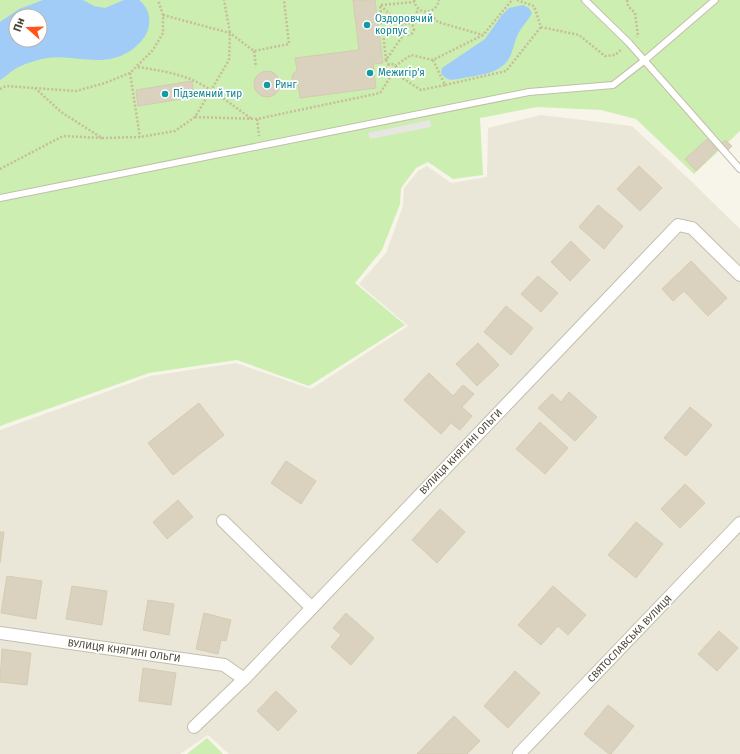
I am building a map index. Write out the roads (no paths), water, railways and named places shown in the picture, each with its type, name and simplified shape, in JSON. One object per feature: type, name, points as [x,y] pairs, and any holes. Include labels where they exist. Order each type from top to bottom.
[{"type":"street","name":"ВУЛИЦЯ КНЯГИНІ ОЛЬГИ","points":[[194,728],[244,679],[678,225],[692,228],[740,275]]},
{"type":"street","points":[[223,521],[312,608]]},
{"type":"street","name":"СВЯТОСЛАВСЬКА ВУЛИЦЯ","points":[[519,754],[740,523]]},
{"type":"street","name":"ВУЛИЦЯ КНЯГИНІ ОЛЬГИ","points":[[0,633],[224,665],[244,679]]},
{"type":"lane","points":[[585,0],[645,60],[740,169]]},
{"type":"lane","points":[[0,198],[529,92],[613,85],[645,60],[715,0]]},
{"type":"water","points":[[43,0],[83,0],[94,6],[105,8],[124,0],[139,0],[145,6],[149,17],[149,26],[144,38],[133,49],[122,55],[111,59],[101,60],[58,57],[47,58],[30,62],[18,67],[0,80],[0,22],[8,17],[8,48],[48,48],[48,8],[22,8]]},
{"type":"water","points":[[523,5],[529,8],[532,13],[521,28],[515,40],[511,54],[504,65],[488,73],[453,80],[443,76],[441,73],[442,68],[485,39],[502,15],[509,8]]},
{"type":"place","name":"Оздоровчий корпус","points":[[367,25]]},
{"type":"place","name":"Межигір’я","points":[[370,73]]},
{"type":"place","name":"Ринг","points":[[267,85]]},
{"type":"place","name":"Підземний тир","points":[[165,94]]}]
